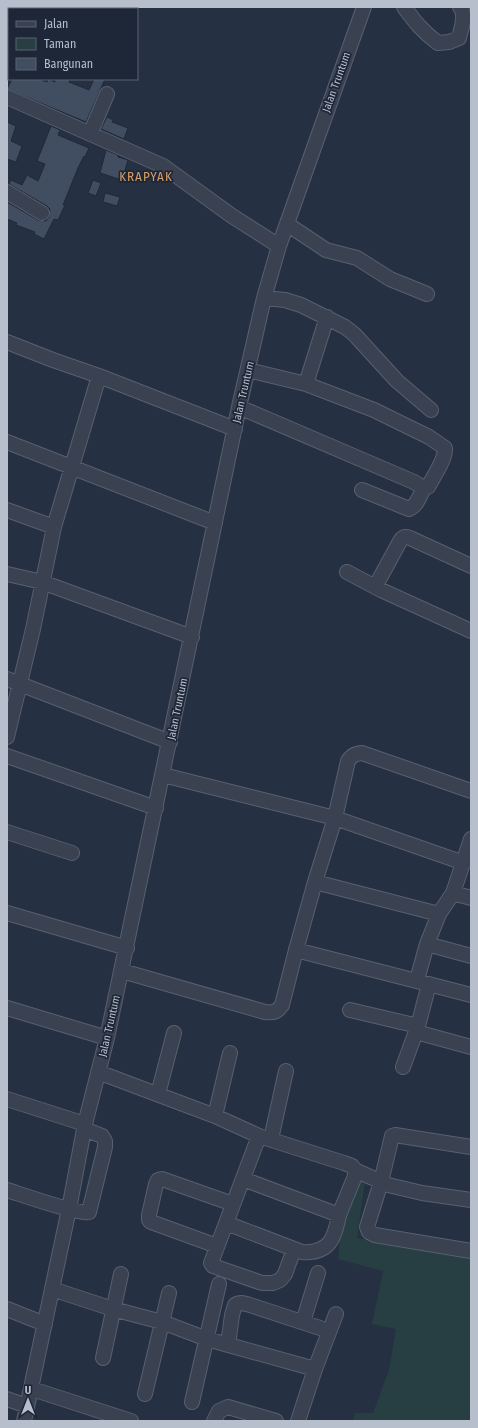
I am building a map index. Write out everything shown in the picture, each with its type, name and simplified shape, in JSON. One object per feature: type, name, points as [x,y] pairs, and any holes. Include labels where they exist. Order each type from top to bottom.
[{"type":"street","name":"Jalan Truntum","points":[[24,1421],[16,1402],[32,1389],[69,1209],[84,1127],[107,1038],[239,407],[264,298],[279,246],[364,7]]},
{"type":"street","points":[[404,7],[424,33],[438,43],[449,42],[459,38],[464,18],[464,11],[460,7]]},
{"type":"street","points":[[90,134],[107,94]]},
{"type":"street","points":[[7,97],[163,166],[232,216],[279,246]]},
{"type":"street","points":[[7,192],[42,213]]},
{"type":"street","points":[[287,224],[326,250],[357,258],[390,279],[427,294]]},
{"type":"street","points":[[264,298],[285,300],[301,305],[327,317],[354,334],[397,381],[430,410]]},
{"type":"street","points":[[306,384],[327,317]]},
{"type":"street","points":[[7,342],[100,376],[235,429]]},
{"type":"street","points":[[248,370],[306,384],[374,410],[429,437],[445,448],[442,460],[428,487],[424,488],[413,508],[409,509],[362,490]]},
{"type":"street","points":[[7,737],[13,681],[33,629],[54,527],[100,376]]},
{"type":"street","points":[[239,407],[414,482],[424,488]]},
{"type":"street","points":[[7,442],[215,523]]},
{"type":"street","points":[[7,510],[54,527]]},
{"type":"street","points":[[376,587],[399,543],[404,537],[410,538],[471,566]]},
{"type":"street","points":[[347,572],[471,632]]},
{"type":"street","points":[[7,574],[42,582],[192,636]]},
{"type":"street","points":[[13,681],[170,742]]},
{"type":"street","points":[[122,968],[255,1006],[268,1007],[282,1005],[315,882],[335,818],[350,757],[362,753],[471,791]]},
{"type":"street","points":[[7,756],[156,808]]},
{"type":"street","points":[[163,775],[335,818],[464,863]]},
{"type":"street","points":[[7,832],[72,853]]},
{"type":"street","points":[[403,1067],[417,1029],[427,944],[439,914],[453,893],[471,839]]},
{"type":"street","points":[[315,882],[439,914]]},
{"type":"street","points":[[453,893],[471,898]]},
{"type":"street","points":[[7,913],[126,948]]},
{"type":"street","points":[[427,944],[471,956]]},
{"type":"street","points":[[296,950],[471,995]]},
{"type":"street","points":[[7,1008],[107,1038]]},
{"type":"street","points":[[350,1010],[417,1029],[471,1047]]},
{"type":"street","points":[[158,1094],[174,1033]]},
{"type":"street","points":[[215,1116],[230,1053]]},
{"type":"street","points":[[286,1071],[265,1137],[243,1179],[211,1262],[213,1266],[267,1284],[280,1280],[285,1274],[294,1249]]},
{"type":"street","points":[[98,1072],[215,1116],[265,1137],[352,1166],[355,1170],[381,1182],[422,1193],[471,1200]]},
{"type":"street","points":[[7,1099],[84,1127],[102,1136],[105,1140],[105,1148],[89,1212],[87,1213],[69,1209],[7,1190]]},
{"type":"street","points":[[471,1147],[395,1135],[392,1136],[381,1182],[367,1227],[369,1232],[375,1235],[471,1251]]},
{"type":"street","points":[[226,1223],[302,1252],[309,1252],[328,1244],[333,1239],[339,1215],[355,1176],[355,1170]]},
{"type":"street","points":[[217,1246],[149,1220],[156,1184],[158,1180],[162,1179],[233,1204]]},
{"type":"street","points":[[243,1179],[339,1215]]},
{"type":"street","points":[[303,1322],[318,1273]]},
{"type":"street","points":[[103,1358],[121,1274]]},
{"type":"street","points":[[192,1402],[219,1284]]},
{"type":"street","points":[[52,1289],[113,1309],[162,1322],[207,1339],[315,1369]]},
{"type":"street","points":[[145,1394],[169,1294]]},
{"type":"street","points":[[228,1345],[234,1305],[237,1304],[245,1303],[320,1328]]},
{"type":"street","points":[[7,1310],[45,1324]]},
{"type":"street","points":[[298,1421],[315,1369],[336,1314]]},
{"type":"street","points":[[32,1389],[131,1421]]},
{"type":"street","points":[[214,1421],[219,1411],[228,1407],[276,1421]]},
{"type":"green space","points":[[358,1178],[365,1182],[357,1238],[471,1258],[471,1421],[353,1421],[355,1413],[373,1413],[389,1370],[396,1329],[372,1324],[383,1271],[338,1259],[340,1237]]},
{"type":"building","points":[[12,80],[42,80],[47,82],[48,80],[50,80],[55,82],[55,80],[70,80],[69,82],[89,90],[94,80],[105,80],[86,122],[7,89]]},
{"type":"building","points":[[107,117],[113,120],[112,122],[128,128],[124,139],[101,129]]},
{"type":"building","points":[[7,122],[16,126],[11,141],[22,146],[16,162],[7,159]]},
{"type":"building","points":[[51,126],[60,130],[58,135],[89,148],[78,168],[58,220],[54,219],[44,239],[34,234],[35,232],[16,225],[17,223],[7,219],[7,202],[38,220],[46,221],[49,217],[50,209],[47,206],[9,184],[11,180],[22,185],[27,175],[38,181],[45,164],[37,161]]},
{"type":"building","points":[[106,150],[118,155],[118,157],[128,160],[122,180],[100,173]]},
{"type":"building","points":[[93,180],[101,183],[96,196],[88,193]]},
{"type":"building","points":[[105,193],[120,197],[117,206],[103,202]]},
{"type":"district","name":"KRAPYAK","points":[[146,176]]}]
